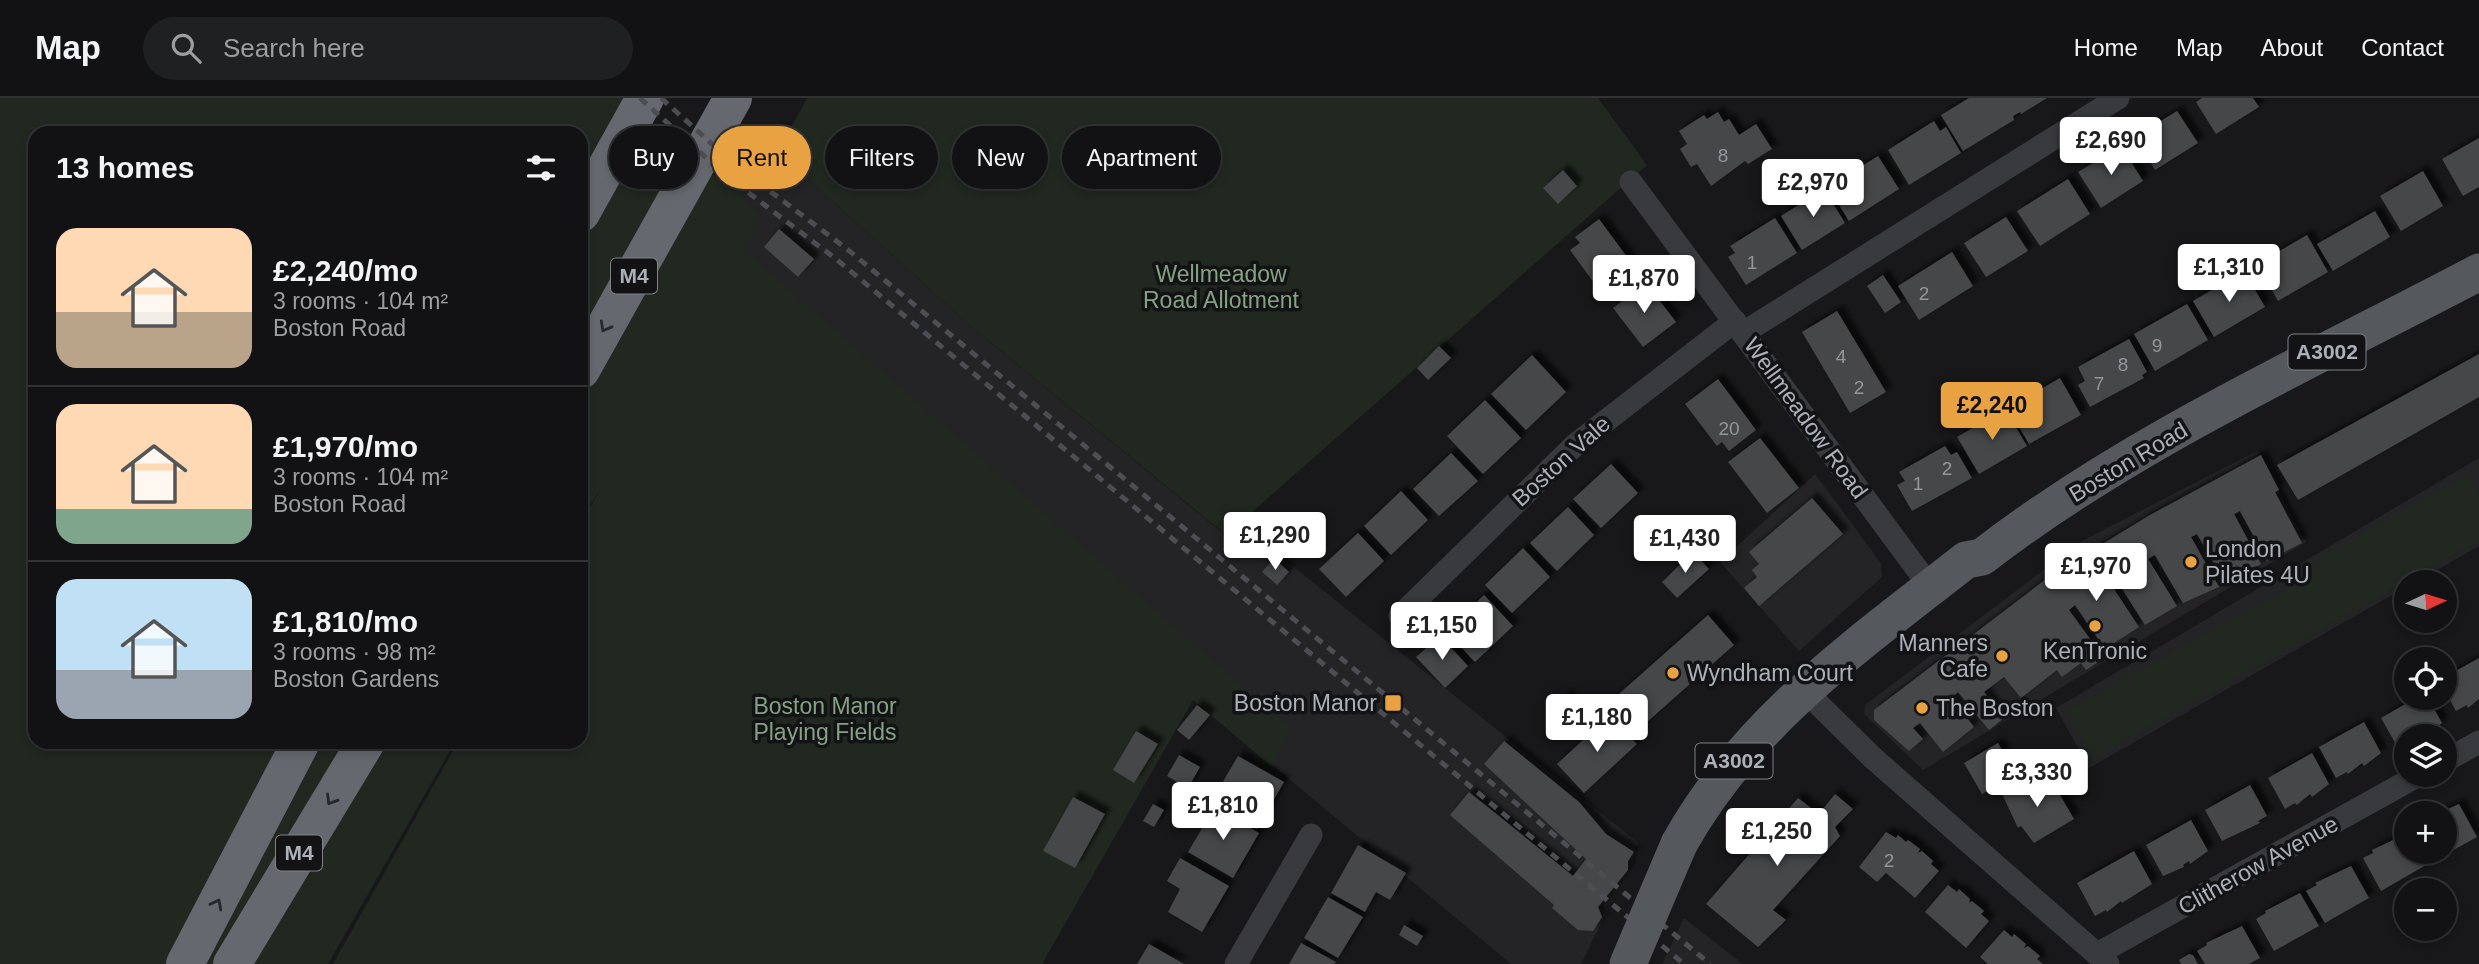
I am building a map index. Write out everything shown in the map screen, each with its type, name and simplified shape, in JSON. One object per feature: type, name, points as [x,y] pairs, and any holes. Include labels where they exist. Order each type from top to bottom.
[{"type":"highway","points":[[588,200],[645,98]]},
{"type":"highway","name":"M4","points":[[588,357],[733,98]]},
{"type":"highway","name":"M4","points":[[186,964],[298,749]]},
{"type":"highway","name":"M4","points":[[232,964],[362,749]]},
{"type":"main road","name":"Boston Road","points":[[1804,690],[1966,560],[1982,557],[2104,473],[2479,272]]},
{"type":"main road","name":"A3002","points":[[1628,964],[1679,844],[1696,813],[1737,757],[1804,690]]},
{"type":"street","name":"Boston Vale","points":[[1400,615],[1576,444],[1739,327],[2118,98]]},
{"type":"street","name":"Wellmeadow Road","points":[[1631,182],[1931,588]]},
{"type":"street","points":[[1804,690],[1873,758],[2102,959]]},
{"type":"street","points":[[2457,754],[2479,742]]},
{"type":"street","name":"Clitherow Avenue","points":[[2102,959],[2398,787]]},
{"type":"street","points":[[1236,964],[1311,835]]},
{"type":"shaded area","points":[[811,182],[973,328],[1225,535],[1239,523],[1639,844],[1633,852],[1633,862],[1604,898],[1608,909],[1581,964],[1511,964],[691,280],[733,189],[811,189]]},
{"type":"shaded area","points":[[2257,451],[2306,542],[1923,770],[1864,714],[1865,705],[2082,541]]},
{"type":"shaded area","points":[[2479,458],[2479,546],[2437,570],[2394,570],[2394,594],[2089,768],[2056,708]]},
{"type":"shaded area","points":[[1815,474],[1881,563],[1882,577],[1799,651],[1720,562]]},
{"type":"shaded area","points":[[1684,918],[1743,964],[1662,964]]},
{"type":"green space","name":"Boston Manor Playing Fields","points":[[0,98],[622,98],[655,126],[609,126],[609,189],[698,189],[698,162],[712,174],[712,189],[730,189],[759,213],[745,251],[1290,728],[1271,766],[1193,700],[1042,964],[333,964],[454,749],[588,749],[588,511],[601,488],[588,509],[588,126],[28,126],[28,749],[451,749],[328,964],[0,964]]},
{"type":"green space","name":"Wellmeadow Road Allotment","points":[[807,98],[1598,98],[1647,165],[1226,535],[973,328],[811,182],[811,126],[792,126]]},
{"type":"green space","points":[[2467,475],[2479,495],[2479,540],[2426,570],[2394,570],[2394,588],[2091,759],[2067,710],[2303,581],[2321,557]]},
{"type":"building","points":[[1969,98],[2047,98],[2013,116],[2014,120],[1963,151],[1941,115]]},
{"type":"building","points":[[2202,98],[2253,98],[2259,107],[2216,134],[2196,102]]},
{"type":"building","points":[[2177,111],[2198,143],[2155,170],[2135,137]]},
{"type":"building","points":[[1718,112],[1724,122],[1729,119],[1739,135],[1756,124],[1772,149],[1748,164],[1745,161],[1711,186],[1697,164],[1691,167],[1680,149],[1687,144],[1679,131],[1704,115],[1707,119]]},
{"type":"building","points":[[1934,121],[1940,131],[1946,127],[1961,153],[1909,185],[1888,150]]},
{"type":"building","points":[[2479,138],[2479,187],[2463,196],[2442,159]]},
{"type":"building","points":[[2121,146],[2143,181],[2101,208],[2078,172]]},
{"type":"building","points":[[1878,156],[1899,189],[1849,221],[1834,197],[1841,192],[1835,183]]},
{"type":"building","points":[[1563,170],[1577,186],[1558,204],[1543,188]]},
{"type":"building","points":[[2423,171],[2443,206],[2401,231],[2380,196]]},
{"type":"building","points":[[2068,179],[2090,214],[2040,246],[2017,211]]},
{"type":"building","points":[[1824,189],[1845,223],[1802,250],[1781,216]]},
{"type":"building","points":[[2375,211],[2390,237],[2333,271],[2317,244]]},
{"type":"building","points":[[2006,217],[2028,251],[1986,277],[1964,243]]},
{"type":"building","points":[[1775,218],[1797,253],[1746,285],[1728,257],[1735,253],[1730,246]]},
{"type":"building","points":[[1599,219],[1636,269],[1602,294],[1570,250],[1580,243],[1575,237]]},
{"type":"building","points":[[779,229],[814,259],[798,277],[764,247]]},
{"type":"building","points":[[2307,235],[2328,272],[2278,301],[2257,264]]},
{"type":"building","points":[[1952,252],[1973,286],[1919,320],[1898,286]]},
{"type":"building","points":[[2244,271],[2265,307],[2214,337],[2193,301]]},
{"type":"building","points":[[1883,275],[1901,302],[1885,313],[1867,286]]},
{"type":"building","points":[[1646,283],[1676,322],[1643,347],[1613,308]]},
{"type":"building","points":[[2187,304],[2208,340],[2155,371],[2134,334]]},
{"type":"building","points":[[1837,311],[1886,392],[1850,413],[1802,332]]},
{"type":"building","points":[[2129,339],[2147,372],[2142,375],[2144,378],[2090,407],[2078,385],[2085,381],[2078,367]]},
{"type":"building","points":[[1439,346],[1451,358],[1428,380],[1417,368]]},
{"type":"building","points":[[2479,354],[2479,397],[2298,500],[2277,465]]},
{"type":"building","points":[[1532,355],[1566,392],[1526,430],[1491,394]]},
{"type":"building","points":[[2060,378],[2081,415],[2029,444],[2008,408]]},
{"type":"building","points":[[1718,379],[1756,430],[1729,451],[1722,442],[1717,446],[1685,404]]},
{"type":"building","points":[[1485,400],[1521,438],[1483,474],[1447,436]]},
{"type":"building","points":[[2005,409],[2027,446],[1979,474],[1957,437]]},
{"type":"building","points":[[1760,438],[1799,488],[1767,513],[1728,462]]},
{"type":"building","points":[[1945,446],[1951,455],[1957,452],[1972,478],[1912,511],[1897,485],[1905,481],[1899,472]]},
{"type":"building","points":[[1451,453],[1478,481],[1439,516],[1413,489]]},
{"type":"building","points":[[2261,455],[2279,490],[2275,492],[2302,543],[2267,561],[2240,511],[2234,514],[2261,564],[2242,574],[2239,569],[2223,579],[2197,534],[2191,537],[2219,587],[2183,603],[2155,555],[2151,557],[2148,559],[2177,606],[2145,625],[2116,579],[2110,583],[2139,627],[2105,649],[2075,605],[2069,610],[2104,658],[2086,670],[2081,663],[2062,677],[2057,670],[2021,698],[2004,677],[1984,692],[2004,718],[1989,730],[1958,692],[1952,698],[1974,727],[1943,752],[1920,723],[1913,728],[1923,739],[1909,751],[1874,720],[1874,710],[2050,576],[2150,515]]},
{"type":"building","points":[[1611,464],[1638,493],[1601,528],[1573,499]]},
{"type":"building","points":[[1401,491],[1428,520],[1391,555],[1364,526]]},
{"type":"building","points":[[1812,498],[1843,534],[1759,606],[1744,588],[1757,577],[1752,570],[1759,564],[1749,552]]},
{"type":"building","points":[[1568,507],[1594,535],[1557,571],[1530,543]]},
{"type":"building","points":[[1358,533],[1384,561],[1346,597],[1319,569]]},
{"type":"building","points":[[1523,548],[1550,577],[1512,613],[1485,585]]},
{"type":"building","points":[[1693,552],[1709,569],[1677,598],[1662,582]]},
{"type":"building","points":[[1274,558],[1289,572],[1277,585],[1262,572]]},
{"type":"building","points":[[1484,595],[1513,626],[1475,662],[1446,631]]},
{"type":"building","name":"Wyndham Court","points":[[1708,615],[1734,645],[1638,730],[1612,700]]},
{"type":"building","points":[[1440,636],[1468,666],[1445,688],[1416,657]]},
{"type":"building","points":[[2479,658],[2479,699],[2468,708],[2467,705],[2456,711],[2457,710],[2457,670]]},
{"type":"building","points":[[1566,694],[1588,719],[1572,733],[1551,708]]},
{"type":"building","points":[[1197,705],[1210,715],[1189,740],[1177,730]]},
{"type":"building","points":[[2395,710],[2435,710],[2442,723],[2394,724],[2394,741],[2381,718]]},
{"type":"building","points":[[1610,715],[1637,744],[1584,793],[1557,764]]},
{"type":"building","points":[[2364,722],[2381,753],[2364,766],[2362,763],[2348,774],[2347,772],[2336,778],[2319,747]]},
{"type":"building","points":[[1136,731],[1158,744],[1134,783],[1113,770]]},
{"type":"building","points":[[1504,741],[1579,802],[1606,834],[1634,852],[1628,861],[1628,870],[1598,907],[1602,917],[1593,931],[1578,930],[1552,908],[1554,905],[1450,815],[1469,792],[1573,876],[1586,859],[1484,764]]},
{"type":"building","points":[[1998,743],[2016,775],[1982,794],[1964,763]]},
{"type":"building","points":[[2312,753],[2329,784],[2312,797],[2310,794],[2297,805],[2295,803],[2285,809],[2268,778]]},
{"type":"building","points":[[1179,755],[1200,767],[1188,788],[1167,776]]},
{"type":"building","points":[[1238,756],[1284,782],[1257,829],[1211,802]]},
{"type":"building","points":[[2034,775],[2047,795],[2057,790],[2074,819],[2034,843],[2021,826],[2018,828],[2002,794]]},
{"type":"building","points":[[2250,785],[2267,816],[2258,821],[2260,823],[2222,841],[2205,810]]},
{"type":"building","points":[[1835,794],[1853,809],[1835,827],[1840,836],[1773,910],[1786,920],[1758,947],[1706,904],[1798,798],[1819,814]]},
{"type":"building","points":[[1073,797],[1105,814],[1075,868],[1043,851]]},
{"type":"building","points":[[1153,804],[1164,810],[1154,827],[1143,821]]},
{"type":"building","points":[[1209,804],[1259,833],[1233,878],[1188,852],[1207,820],[1201,817]]},
{"type":"building","points":[[2459,804],[2477,837],[2457,848]]},
{"type":"building","points":[[2191,820],[2208,851],[2190,864],[2189,861],[2184,867],[2163,876],[2146,845]]},
{"type":"building","points":[[1886,832],[1896,838],[1898,835],[1906,842],[1908,840],[1920,849],[1918,853],[1922,851],[1933,861],[1931,864],[1939,871],[1915,898],[1886,873],[1877,882],[1859,867]]},
{"type":"building","points":[[2394,840],[2394,864],[2426,865],[2404,878],[2394,878],[2394,883],[2381,891],[2363,858],[2373,853],[2372,850]]},
{"type":"building","points":[[1358,845],[1406,873],[1390,900],[1376,892],[1365,912],[1331,893]]},
{"type":"building","points":[[2134,851],[2152,884],[2107,912],[2106,910],[2095,916],[2077,883]]},
{"type":"building","points":[[1180,858],[1229,886],[1202,932],[1168,912],[1180,889],[1167,881]]},
{"type":"building","points":[[2351,866],[2369,898],[2325,923],[2306,891],[2317,885],[2315,883]]},
{"type":"building","points":[[1948,885],[1957,892],[1959,889],[1970,899],[1969,903],[1972,901],[1984,911],[1981,914],[1989,921],[1966,948],[1925,912]]},
{"type":"building","points":[[2300,893],[2319,926],[2274,951],[2256,919],[2266,913],[2265,911]]},
{"type":"building","points":[[1328,897],[1363,917],[1338,958],[1304,938]]},
{"type":"building","points":[[1404,925],[1423,936],[1417,946],[1399,935]]},
{"type":"building","points":[[2242,926],[2260,958],[2249,964],[2205,964],[2197,951],[2207,945],[2206,943]]},
{"type":"building","points":[[2004,930],[2026,944],[2024,948],[2028,946],[2040,956],[2037,959],[2043,964],[1988,964],[1980,957]]},
{"type":"building","points":[[1301,943],[1336,962],[1289,964]]},
{"type":"building","points":[[1149,944],[1184,964],[1137,964]]},
{"type":"building","points":[[2189,954],[2193,955],[2198,964],[2181,964],[2179,960]]},
{"type":"railway","points":[[640,98],[725,175],[836,259],[1684,964]]},
{"type":"railway","points":[[661,98],[734,164],[847,249],[1710,964]]},
{"type":"place","name":"London Pilates 4U","points":[[2191,562]]},
{"type":"place","name":"KenTronic","points":[[2095,626]]},
{"type":"place","name":"Manners Cafe","points":[[2002,656]]},
{"type":"place","name":"Wyndham Court","points":[[1673,673]]},
{"type":"place","name":"Boston Manor","points":[[1393,703]]},
{"type":"place","name":"The Boston","points":[[1922,708]]}]
